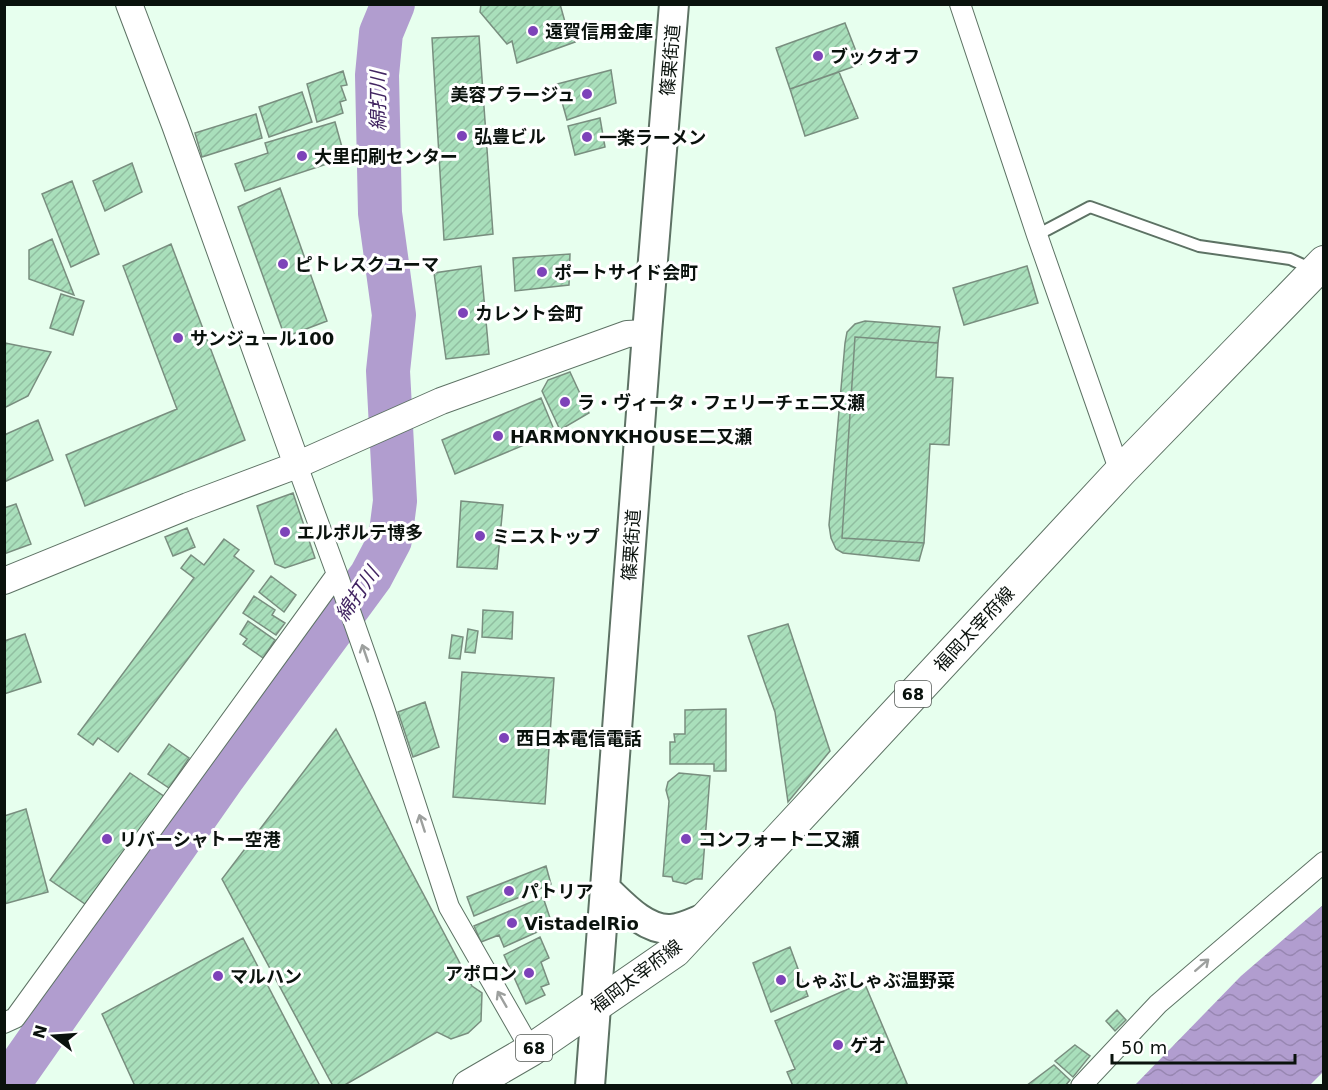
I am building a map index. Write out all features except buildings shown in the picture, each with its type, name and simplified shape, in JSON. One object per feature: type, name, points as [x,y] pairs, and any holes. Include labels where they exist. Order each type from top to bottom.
[{"type":"main road","name":"篠栗街道","points":[[590,1086],[674,4]]},
{"type":"main road","name":"福岡太宰府線","points":[[469,1086],[531,1050],[675,951],[1120,472],[1321,269]]},
{"type":"main road","points":[[606,889],[643,921],[657,927],[672,930],[707,917]]},
{"type":"street","points":[[129,4],[337,574],[384,708],[449,907],[531,1050]]},
{"type":"street","points":[[960,4],[1037,235],[1120,472]]},
{"type":"street","points":[[4,581],[188,506],[297,465],[441,401],[627,334],[647,333]]},
{"type":"street","points":[[4,1023],[15,1018],[337,574]]},
{"type":"street","points":[[1081,1086],[1158,1004],[1323,862]]},
{"type":"lane","points":[[1037,235],[1090,207],[1200,246],[1290,259],[1321,269]]},
{"type":"water","points":[[1323,905],[1323,1072],[1310,1085],[1135,1085],[1241,976]]},
{"type":"waterway","name":"綿打川","points":[[7,1086],[224,776],[371,576],[390,540],[395,501],[388,371],[394,315],[380,213],[377,75],[381,33],[393,4]]},
{"type":"place","name":"遠賀信用金庫","points":[[533,31]]},
{"type":"place","name":"ブックオフ","points":[[818,56]]},
{"type":"place","name":"美容プラージュ","points":[[587,94]]},
{"type":"place","name":"弘豊ビル","points":[[462,136]]},
{"type":"place","name":"一楽ラーメン","points":[[587,137]]},
{"type":"place","name":"大里印刷センター","points":[[302,156]]},
{"type":"place","name":"ピトレスクユーマ","points":[[283,264]]},
{"type":"place","name":"ポートサイド会町","points":[[542,272]]},
{"type":"place","name":"カレント会町","points":[[463,313]]},
{"type":"place","name":"サンジュール100","points":[[178,338]]},
{"type":"place","name":"ラ・ヴィータ・フェリーチェ二又瀬","points":[[565,402]]},
{"type":"place","name":"HARMONYKHOUSE二又瀬","points":[[498,436]]},
{"type":"place","name":"エルポルテ博多","points":[[285,532]]},
{"type":"place","name":"ミニストップ","points":[[480,536]]},
{"type":"place","name":"西日本電信電話","points":[[504,738]]},
{"type":"place","name":"リバーシャトー空港","points":[[107,839]]},
{"type":"place","name":"コンフォート二又瀬","points":[[686,839]]},
{"type":"place","name":"パトリア","points":[[509,891]]},
{"type":"place","name":"VistadelRio","points":[[512,923]]},
{"type":"place","name":"アポロン","points":[[529,973]]},
{"type":"place","name":"マルハン","points":[[218,976]]},
{"type":"place","name":"しゃぶしゃぶ温野菜","points":[[781,980]]},
{"type":"place","name":"ゲオ","points":[[838,1045]]}]
